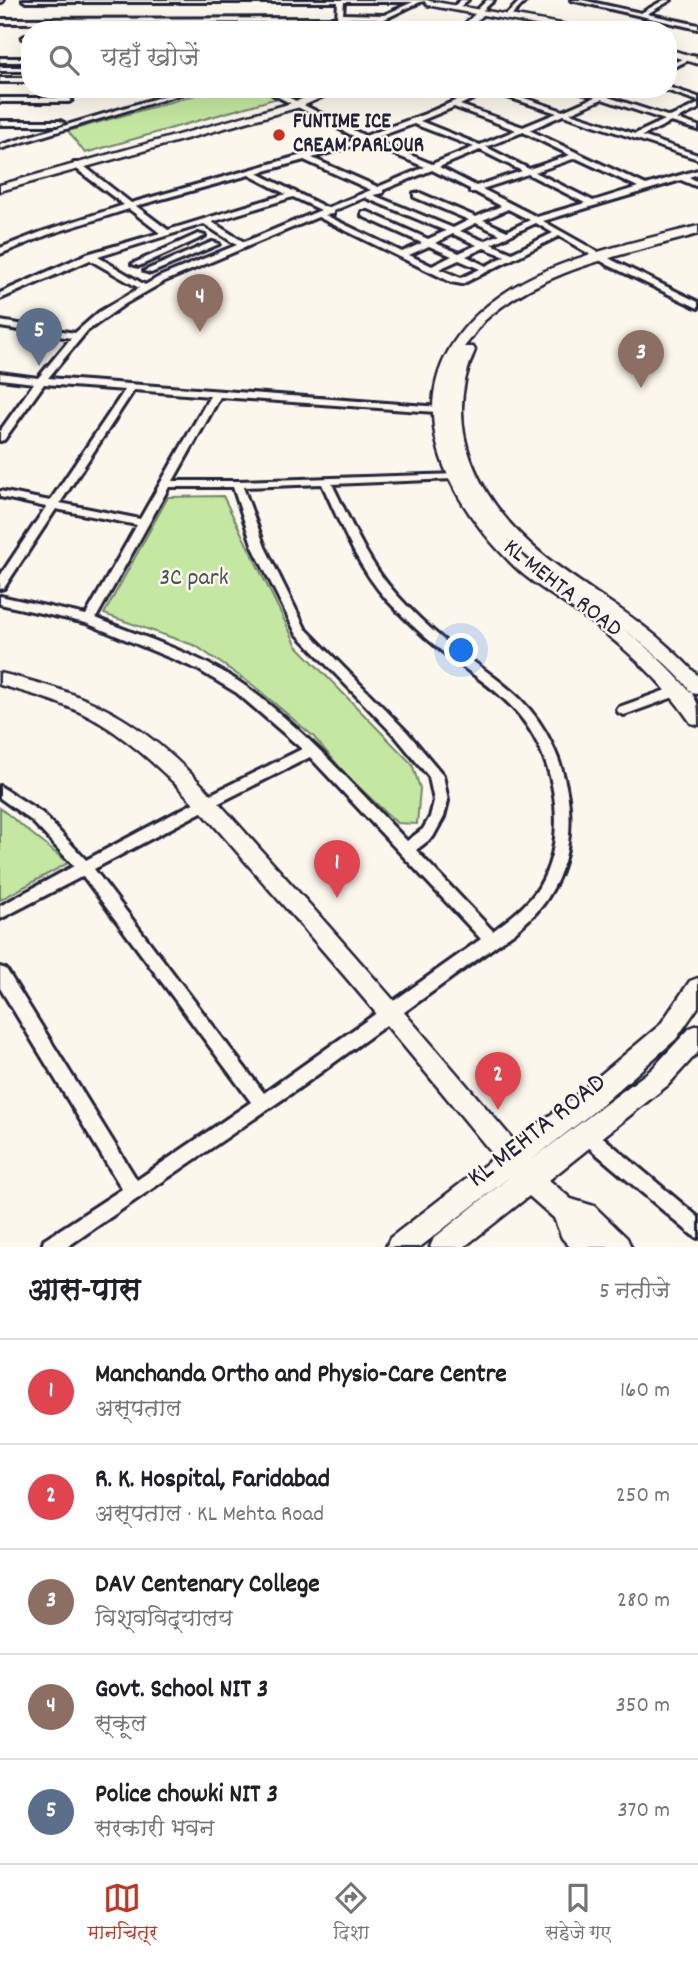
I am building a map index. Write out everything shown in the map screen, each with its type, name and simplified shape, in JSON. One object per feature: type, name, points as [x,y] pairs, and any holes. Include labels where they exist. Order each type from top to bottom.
[{"type":"street","points":[[26,0],[427,0],[430,3],[535,21]]},
{"type":"street","points":[[0,13],[332,20],[340,19],[341,0]]},
{"type":"street","points":[[376,21],[419,0]]},
{"type":"street","points":[[456,7],[465,0]]},
{"type":"street","points":[[473,20],[491,0]]},
{"type":"street","points":[[508,16],[524,0]]},
{"type":"street","points":[[574,0],[608,3],[673,21]]},
{"type":"street","points":[[643,14],[668,0]]},
{"type":"street","points":[[178,21],[183,1]]},
{"type":"street","points":[[341,14],[387,16]]},
{"type":"street","points":[[0,21],[179,17]]},
{"type":"street","points":[[677,22],[698,27]]},
{"type":"street","points":[[677,53],[695,58]]},
{"type":"street","points":[[677,65],[695,58]]},
{"type":"street","points":[[0,60],[21,60]]},
{"type":"street","points":[[0,69],[21,69]]},
{"type":"street","points":[[0,80],[21,80]]},
{"type":"street","points":[[10,80],[1,97],[21,98]]},
{"type":"street","points":[[677,92],[698,99]]},
{"type":"street","points":[[24,98],[69,100]]},
{"type":"street","points":[[0,147],[160,98]]},
{"type":"street","points":[[283,98],[365,139],[434,168],[536,220],[607,261],[698,305]]},
{"type":"street","points":[[0,181],[303,98]]},
{"type":"street","points":[[0,188],[308,98]]},
{"type":"street","points":[[0,251],[32,237],[129,205],[365,139],[469,98]]},
{"type":"street","points":[[517,98],[698,157]]},
{"type":"street","points":[[0,438],[78,336],[112,307],[162,279],[321,216],[601,98]]},
{"type":"street","points":[[606,98],[698,128]]},
{"type":"street","points":[[454,105],[524,130],[646,188]]},
{"type":"street","points":[[635,137],[698,106]]},
{"type":"street","points":[[413,121],[482,148],[591,203]]},
{"type":"street","points":[[0,123],[60,123]]},
{"type":"street","points":[[473,190],[577,155]]},
{"type":"street","points":[[304,156],[380,191]]},
{"type":"street","points":[[77,165],[166,233]]},
{"type":"street","points":[[248,172],[330,212]]},
{"type":"street","points":[[432,269],[536,220],[698,172]]},
{"type":"street","points":[[682,177],[698,185]]},
{"type":"street","points":[[0,296],[90,256],[294,194]]},
{"type":"street","points":[[417,195],[508,234]]},
{"type":"street","points":[[369,196],[511,256]]},
{"type":"street","points":[[340,225],[389,204]]},
{"type":"street","points":[[402,255],[507,206]]},
{"type":"street","points":[[369,239],[445,207]]},
{"type":"street","points":[[365,214],[487,269]]},
{"type":"street","points":[[321,216],[462,281],[559,233]]},
{"type":"street","points":[[204,221],[245,246]]},
{"type":"street","points":[[184,228],[231,252]]},
{"type":"street","name":"KL MEHTA ROAD","points":[[607,261],[698,230]]},
{"type":"street","points":[[136,264],[201,236]]},
{"type":"street","name":"KL MEHTA ROAD","points":[[698,237],[559,273],[518,291],[485,314],[462,341],[444,372],[438,396],[446,410],[470,478],[500,525],[535,558],[648,637],[698,688]]},
{"type":"street","points":[[148,271],[215,244]]},
{"type":"street","points":[[111,249],[162,279]]},
{"type":"street","points":[[90,256],[146,289]]},
{"type":"street","points":[[0,324],[78,336]]},
{"type":"street","points":[[0,376],[446,410]]},
{"type":"street","points":[[0,585],[131,388]]},
{"type":"street","points":[[89,620],[216,394]]},
{"type":"street","name":"KL MEHTA ROAD","points":[[446,410],[439,433],[454,476],[473,513],[517,561],[630,641],[680,690],[698,718]]},
{"type":"street","points":[[165,484],[454,476]]},
{"type":"street","points":[[51,1247],[392,1014],[524,915],[550,881],[561,840],[561,792],[557,774],[541,736],[513,699],[492,680],[429,635],[372,572],[326,480]]},
{"type":"street","points":[[237,484],[259,547],[300,630],[402,735],[436,775],[442,802],[437,817],[428,833],[406,849]]},
{"type":"street","points":[[0,494],[142,523]]},
{"type":"street","points":[[0,600],[89,620],[201,666],[233,684],[259,702],[312,750],[491,939]]},
{"type":"street","points":[[0,679],[43,690],[100,715],[163,760],[205,803],[392,1014],[521,1169],[564,1210],[571,1229],[589,1247]]},
{"type":"street","points":[[624,710],[680,690]]},
{"type":"street","points":[[0,913],[205,803],[312,750]]},
{"type":"street","points":[[0,791],[37,817],[85,868],[262,1104]]},
{"type":"street","points":[[0,974],[134,1192]]},
{"type":"street","name":"KL MEHTA ROAD","points":[[443,1247],[583,1105],[668,1032],[698,988]]},
{"type":"street","name":"KL MEHTA ROAD","points":[[399,1247],[521,1169],[586,1134],[660,1077],[698,1035]]},
{"type":"street","points":[[586,1134],[698,1229]]},
{"type":"street","points":[[564,1210],[585,1215],[618,1247]]},
{"type":"green space","points":[[184,98],[278,98],[85,153],[68,131]]},
{"type":"green space","name":"3C park","points":[[223,496],[297,646],[412,764],[420,788],[417,824],[397,823],[347,776],[313,736],[254,686],[196,646],[104,614],[168,497]]},
{"type":"green space","points":[[0,808],[68,863],[0,900]]},
{"type":"place","name":"FUNTIME ICE CREAM PARLOUR","points":[[279,135]]},
{"type":"place","name":"Govt. School NIT 3","points":[[200,332]]},
{"type":"place","name":"Police chowki NIT 3","points":[[39,366]]},
{"type":"place","name":"DAV Centenary College","points":[[641,388]]},
{"type":"place","name":"Manchanda Ortho and Physio-Care Centre","points":[[337,898]]},
{"type":"place","name":"R. K. Hospital, Faridabad","points":[[498,1110]]}]
